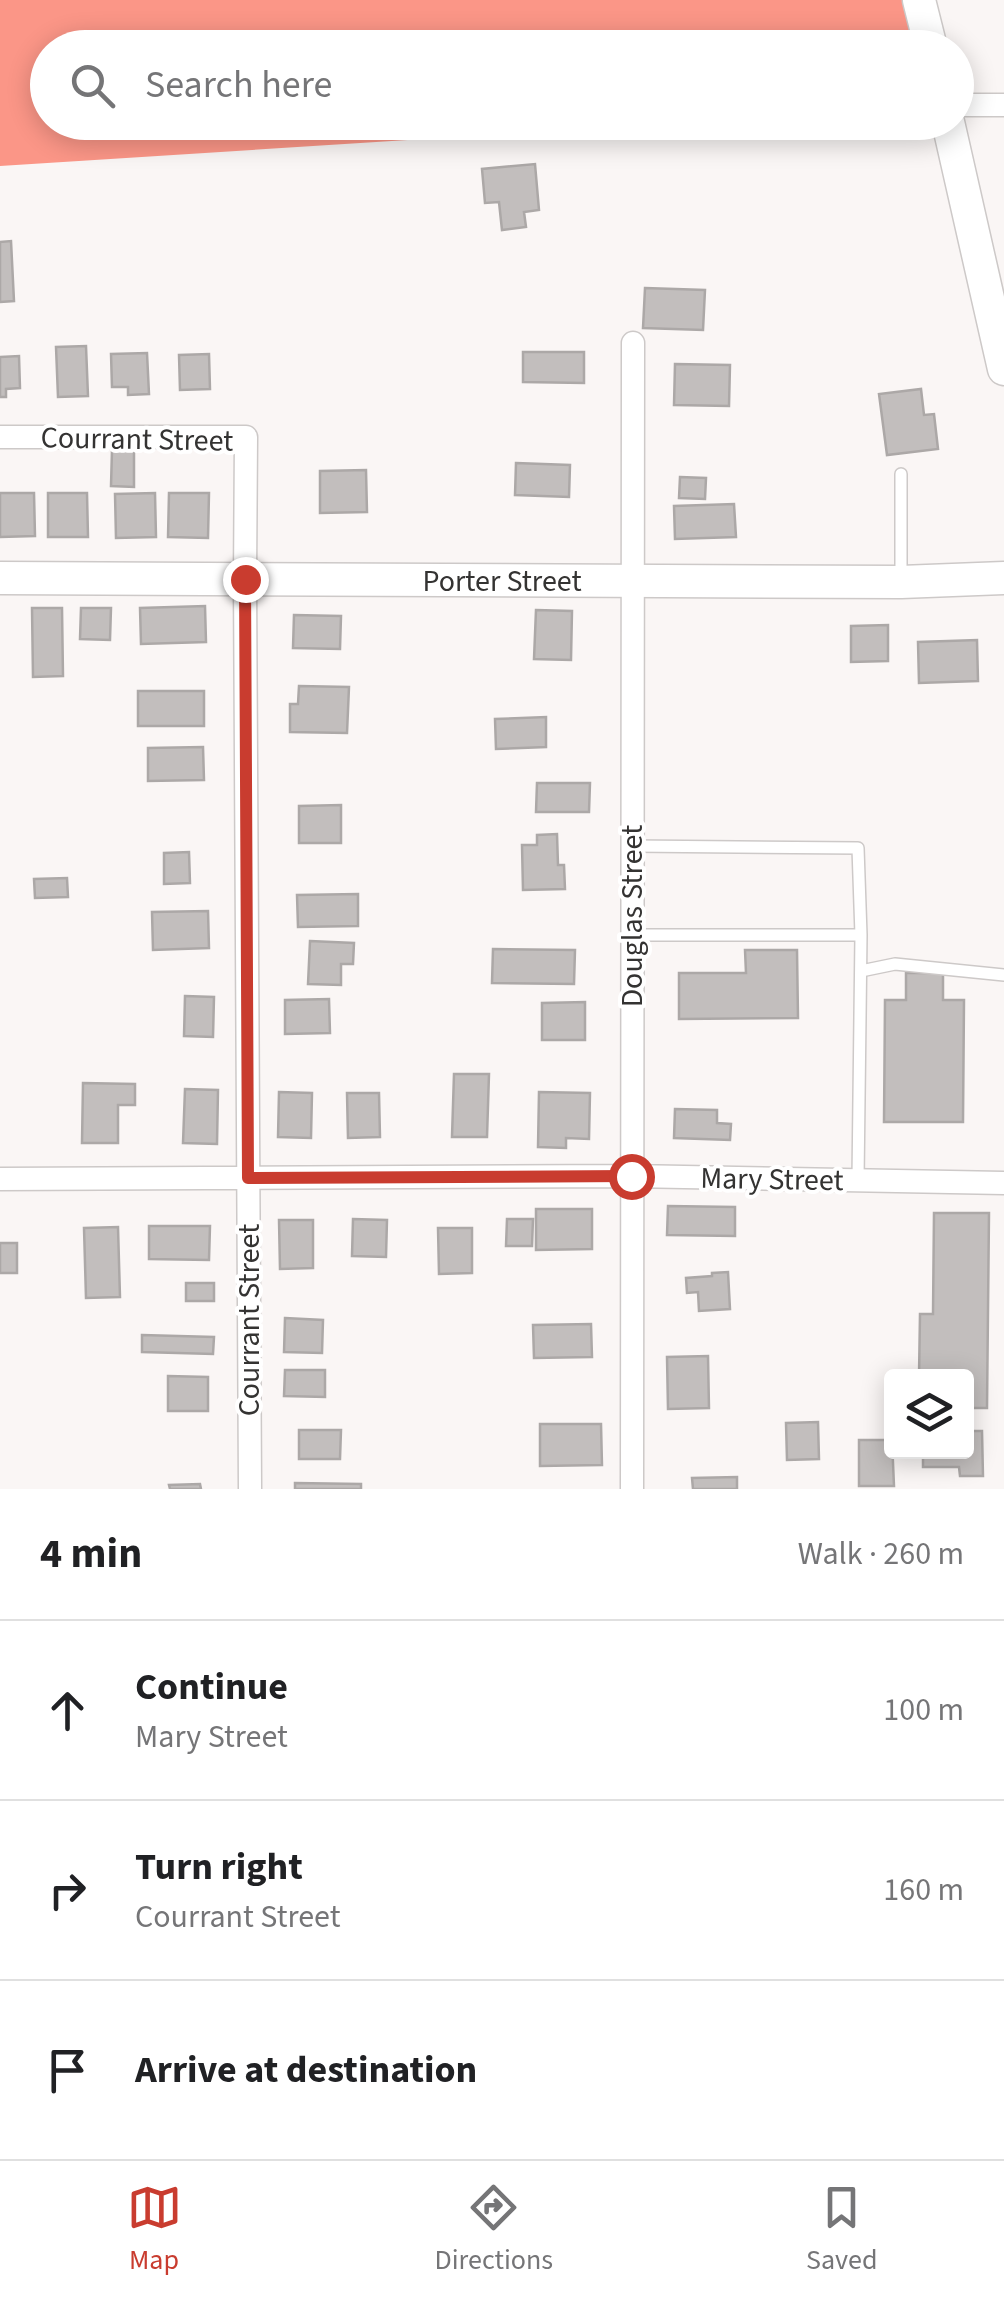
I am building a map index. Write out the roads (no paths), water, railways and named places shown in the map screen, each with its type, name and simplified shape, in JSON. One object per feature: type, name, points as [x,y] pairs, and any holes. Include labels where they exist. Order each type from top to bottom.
[{"type":"street","points":[[920,0],[926,30]]},
{"type":"street","points":[[974,105],[1004,105]]},
{"type":"street","points":[[952,140],[1000,332],[1004,370]]},
{"type":"street","name":"Douglas Street","points":[[632,1489],[633,342]]},
{"type":"street","name":"Courrant Street","points":[[0,437],[246,436],[250,1489]]},
{"type":"street","name":"Porter Street","points":[[0,578],[634,582],[1004,578]]},
{"type":"street","name":"Mary Street","points":[[0,1179],[631,1176],[1004,1183]]},
{"type":"lane","points":[[900,474],[900,582]]},
{"type":"lane","points":[[632,846],[858,848],[862,935],[858,1180]]},
{"type":"lane","points":[[632,934],[862,935]]},
{"type":"lane","points":[[861,971],[895,964],[1004,975]]}]
